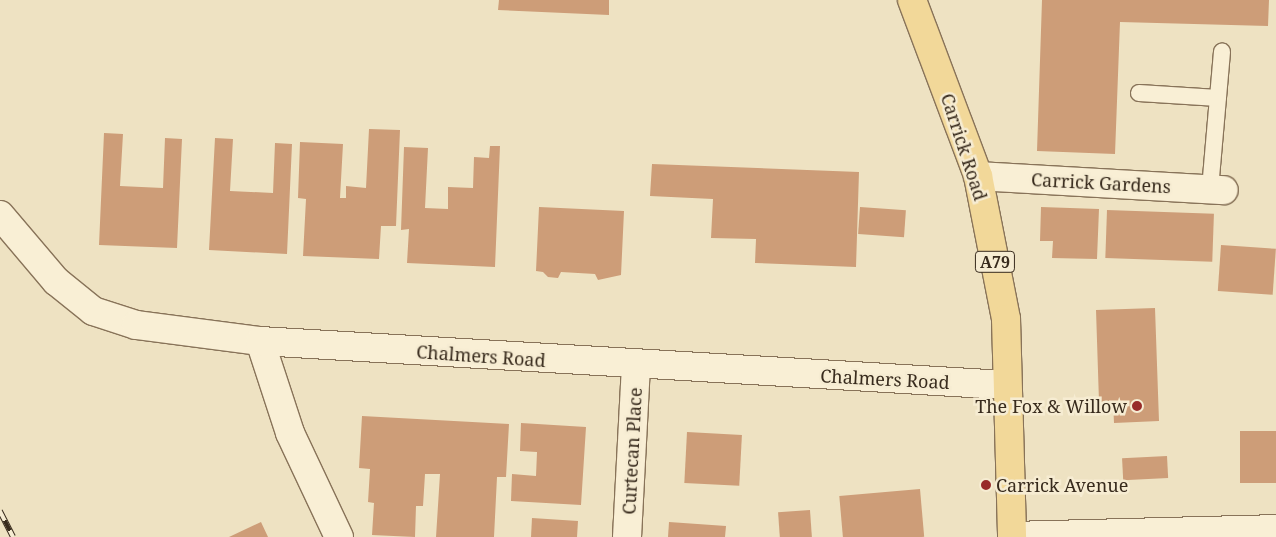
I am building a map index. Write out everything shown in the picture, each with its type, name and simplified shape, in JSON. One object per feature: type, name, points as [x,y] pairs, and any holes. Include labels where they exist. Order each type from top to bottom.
[{"type":"main road","name":"Carrick Road","points":[[912,0],[978,176],[1006,319],[1006,385],[1012,537]]},
{"type":"street","name":"Carrick Gardens","points":[[978,176],[1217,189]]},
{"type":"street","name":"Chalmers Road","points":[[0,215],[56,281],[92,311],[136,326],[260,341],[636,366],[1006,385]]},
{"type":"street","points":[[260,341],[290,433],[339,537]]},
{"type":"street","name":"Curtecan Place","points":[[627,537],[636,366]]},
{"type":"street","points":[[1012,537],[1276,528]]},
{"type":"lane","points":[[1217,189],[1218,98],[1222,52]]},
{"type":"lane","points":[[1139,93],[1218,98]]},
{"type":"building","points":[[499,0],[609,0],[609,15],[498,10]]},
{"type":"building","points":[[1042,0],[1269,0],[1268,26],[1120,22],[1115,154],[1037,151]]},
{"type":"building","points":[[369,129],[400,130],[396,226],[381,226],[379,259],[303,256],[306,199],[298,198],[300,142],[343,144],[340,198],[346,198],[346,186],[366,188]]},
{"type":"building","points":[[104,133],[123,134],[120,186],[163,188],[165,138],[182,139],[177,248],[99,245]]},
{"type":"building","points":[[215,138],[233,139],[230,191],[273,193],[275,143],[292,144],[287,254],[209,250]]},
{"type":"building","points":[[490,146],[500,146],[495,267],[407,263],[409,229],[401,230],[404,147],[428,148],[425,208],[448,209],[448,187],[473,188],[474,157],[489,158]]},
{"type":"building","points":[[652,164],[859,172],[856,267],[755,263],[756,239],[711,238],[713,199],[650,196]]},
{"type":"building","points":[[539,207],[624,211],[621,275],[598,280],[595,274],[561,272],[558,278],[548,277],[543,272],[536,271]]},
{"type":"building","points":[[860,207],[906,210],[904,237],[858,234]]},
{"type":"building","points":[[1041,207],[1099,209],[1097,259],[1052,258],[1053,241],[1040,241]]},
{"type":"building","points":[[1107,210],[1214,214],[1212,262],[1105,258]]},
{"type":"building","points":[[1221,245],[1276,249],[1273,295],[1218,291]]},
{"type":"building","points":[[1155,308],[1159,421],[1114,423],[1113,401],[1099,402],[1096,310]]},
{"type":"building","points":[[362,416],[509,424],[506,477],[497,477],[494,537],[436,537],[440,474],[425,474],[423,506],[416,506],[415,537],[372,535],[374,503],[368,502],[370,469],[359,468]]},
{"type":"building","points":[[521,423],[586,427],[581,505],[511,501],[512,474],[536,476],[537,452],[520,451]]},
{"type":"building","points":[[1240,431],[1276,431],[1276,483],[1240,483]]},
{"type":"building","points":[[687,432],[742,435],[739,486],[684,483]]},
{"type":"building","points":[[1167,456],[1168,478],[1123,480],[1122,458]]},
{"type":"building","points":[[920,489],[924,537],[843,537],[839,496]]},
{"type":"building","points":[[810,510],[812,537],[780,537],[778,512]]},
{"type":"building","points":[[532,518],[578,521],[577,537],[531,537]]},
{"type":"building","points":[[261,522],[268,537],[229,537]]},
{"type":"building","points":[[669,522],[726,526],[725,537],[668,537]]},
{"type":"railway","points":[[0,511],[13,537]]},
{"type":"place","name":"The Fox & Willow","points":[[1137,406]]},
{"type":"place","name":"Carrick Avenue","points":[[986,485]]}]
